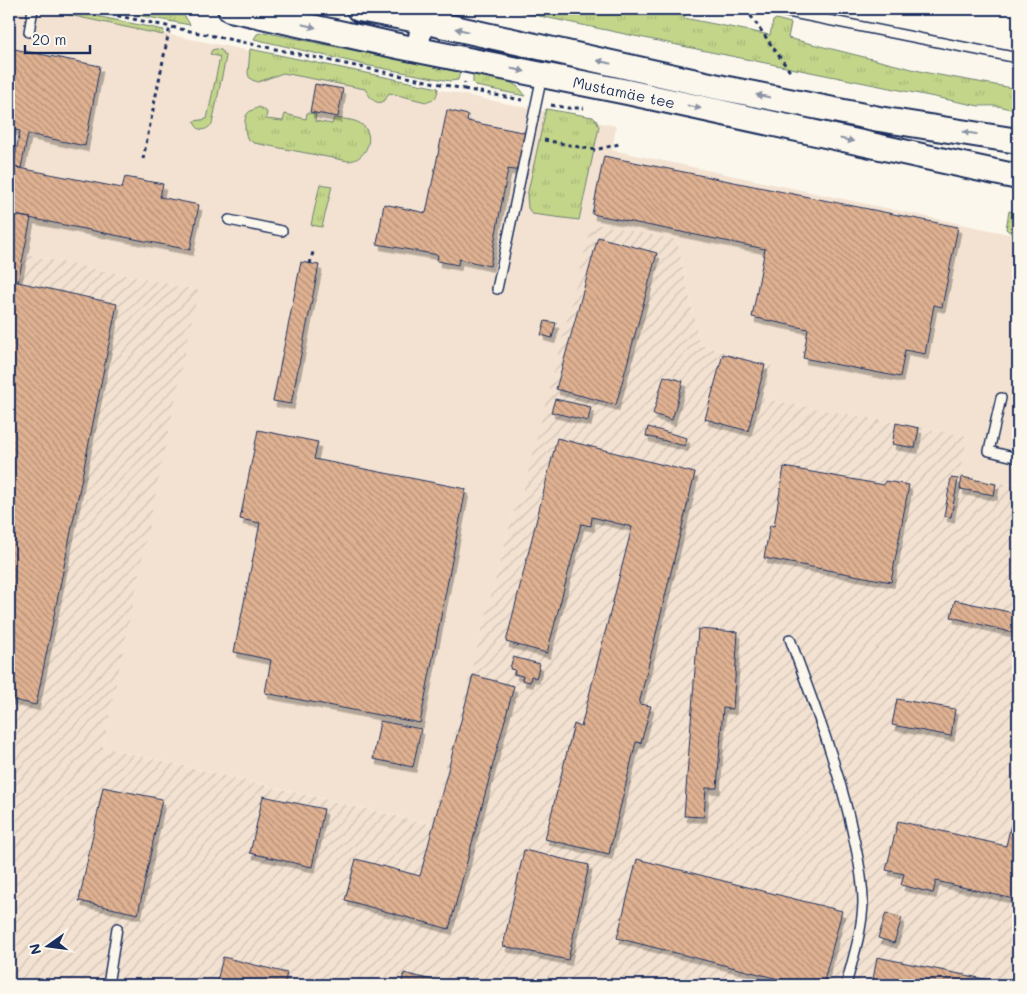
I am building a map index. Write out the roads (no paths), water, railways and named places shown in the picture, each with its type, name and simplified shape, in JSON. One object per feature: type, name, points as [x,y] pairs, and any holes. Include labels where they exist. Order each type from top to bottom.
[{"type":"main road","name":"Mustamäe tee","points":[[230,9],[417,50],[627,92],[1018,177]]},
{"type":"main road","name":"Mustamäe tee","points":[[360,9],[424,15],[723,88],[879,119],[1018,141]]},
{"type":"street","points":[[417,50],[424,15]]},
{"type":"lane","points":[[29,32],[34,9]]},
{"type":"lane","points":[[773,9],[1018,58]]},
{"type":"lane","points":[[497,289],[542,75]]},
{"type":"lane","points":[[229,220],[282,231]]},
{"type":"lane","points":[[1000,398],[989,452],[1018,458]]},
{"type":"lane","points":[[790,639],[837,769],[850,815],[860,864],[863,903],[861,924],[846,985]]},
{"type":"lane","points":[[108,985],[116,928]]}]
